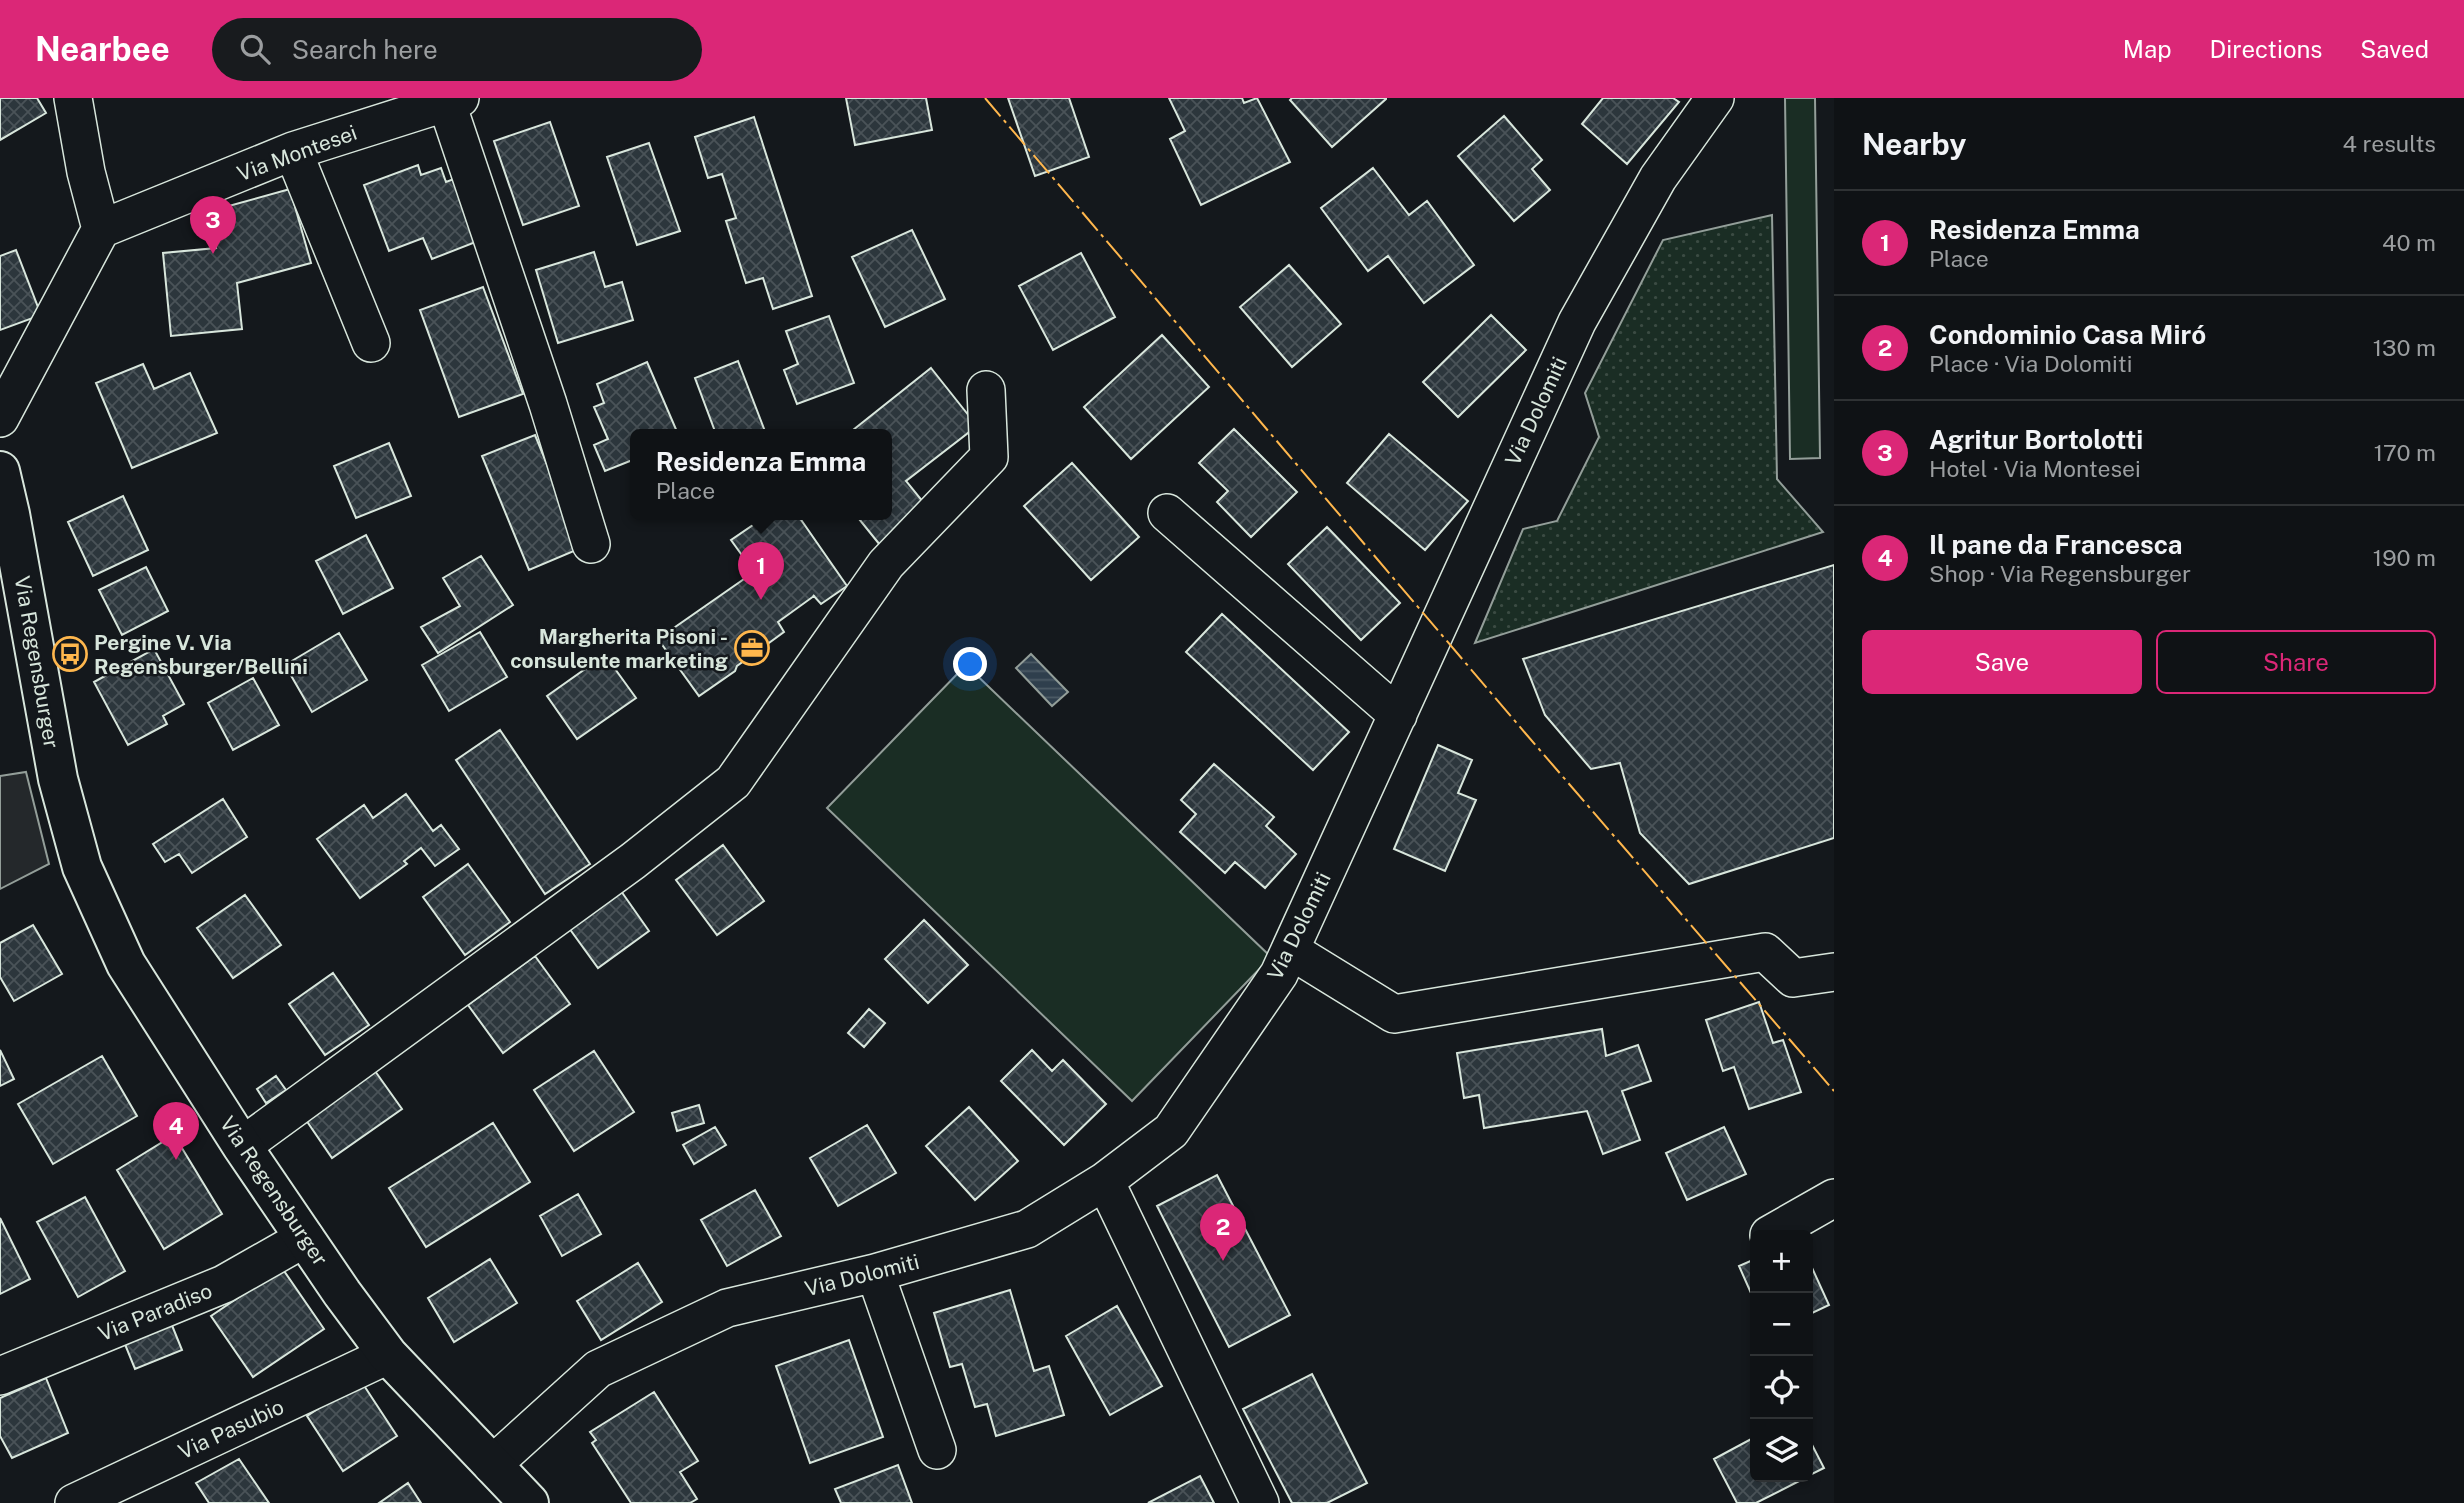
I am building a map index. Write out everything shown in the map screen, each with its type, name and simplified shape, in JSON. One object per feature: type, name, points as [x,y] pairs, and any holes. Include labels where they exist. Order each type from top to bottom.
[{"type":"main road","name":"Via Regensburger","points":[[0,471],[5,517],[58,779],[82,867],[126,964],[242,1146],[388,1355],[529,1503]]},
{"type":"street","points":[[0,418],[101,229],[86,172],[73,98]]},
{"type":"street","name":"Via Dolomiti","points":[[492,1465],[598,1368],[727,1308],[876,1273],[1027,1230],[1105,1181],[1171,1130],[1279,974],[1577,322],[1658,178],[1715,98]]},
{"type":"street","points":[[453,100],[591,544]]},
{"type":"street","name":"Via Montesei","points":[[101,229],[293,151],[453,100]]},
{"type":"street","points":[[293,151],[371,343]]},
{"type":"street","points":[[242,1146],[633,861],[733,782],[886,564],[989,457],[986,390]]},
{"type":"street","points":[[1167,513],[1398,715]]},
{"type":"street","points":[[1290,950],[1394,1014],[1765,952],[1793,978],[1834,972]]},
{"type":"street","points":[[1105,1181],[1260,1503]]},
{"type":"street","points":[[1779,1230],[1834,1198]]},
{"type":"street","name":"Via Paradiso","points":[[0,1376],[224,1284],[305,1238]]},
{"type":"street","points":[[876,1273],[937,1450]]},
{"type":"street","name":"Via Pasubio","points":[[74,1503],[388,1355]]},
{"type":"green space","points":[[1785,98],[1815,98],[1820,458],[1790,459]]},
{"type":"green space","points":[[1772,215],[1777,479],[1823,532],[1475,643],[1523,529],[1557,521],[1599,437],[1585,393],[1663,240]]},
{"type":"green space","points":[[966,665],[1271,957],[1132,1101],[827,808]]},
{"type":"shaded area","points":[[26,772],[49,864],[0,889],[0,776]]},
{"type":"water","points":[[1031,654],[1068,692],[1052,706],[1016,668]]},
{"type":"building","points":[[0,98],[37,98],[46,113],[0,140]]},
{"type":"building","points":[[846,98],[926,98],[932,130],[855,145]]},
{"type":"building","points":[[1008,98],[1069,98],[1089,157],[1035,176]]},
{"type":"building","points":[[1169,98],[1242,98],[1244,103],[1257,98],[1290,162],[1201,205],[1170,139],[1185,131]]},
{"type":"building","points":[[1603,98],[1673,98],[1679,102],[1627,164],[1582,124]]},
{"type":"building","points":[[1386,99],[1332,147],[1290,100]]},
{"type":"building","points":[[1504,116],[1542,160],[1532,169],[1550,190],[1514,221],[1458,156]]},
{"type":"building","points":[[754,117],[812,296],[773,309],[763,278],[746,283],[726,221],[736,218],[722,174],[708,178],[695,137]]},
{"type":"building","points":[[550,122],[579,206],[523,225],[494,141]]},
{"type":"building","points":[[649,143],[680,231],[637,245],[607,157]]},
{"type":"building","points":[[418,165],[421,175],[441,168],[446,182],[462,176],[486,238],[432,259],[423,238],[389,251],[364,185]]},
{"type":"building","points":[[1373,168],[1409,215],[1427,201],[1474,265],[1424,303],[1388,256],[1368,271],[1321,208]]},
{"type":"building","points":[[290,189],[311,263],[237,283],[242,329],[171,336],[163,253],[216,248],[207,212]]},
{"type":"building","points":[[912,230],[945,299],[885,327],[852,257]]},
{"type":"building","points":[[16,250],[41,315],[0,330],[0,256]]},
{"type":"building","points":[[594,252],[605,287],[622,282],[633,320],[558,343],[536,270]]},
{"type":"building","points":[[1081,253],[1115,317],[1053,350],[1019,286]]},
{"type":"building","points":[[1289,265],[1341,324],[1292,367],[1240,307]]},
{"type":"building","points":[[483,287],[523,394],[459,417],[420,310]]},
{"type":"building","points":[[1491,315],[1526,350],[1458,417],[1423,382]]},
{"type":"building","points":[[829,316],[854,383],[797,404],[784,370],[798,364],[786,331]]},
{"type":"building","points":[[1162,335],[1209,387],[1131,459],[1084,407]]},
{"type":"building","points":[[738,361],[764,429],[714,429],[695,378]]},
{"type":"building","points":[[647,362],[676,429],[630,429],[630,461],[605,471],[594,445],[608,439],[594,407],[604,403],[597,384]]},
{"type":"building","points":[[143,364],[154,389],[190,373],[217,433],[132,468],[96,383]]},
{"type":"building","points":[[931,368],[977,426],[906,481],[928,508],[880,545],[860,520],[892,520],[892,429],[854,429]]},
{"type":"building","points":[[1234,429],[1297,492],[1251,537],[1217,502],[1228,491],[1199,463]]},
{"type":"building","points":[[1389,434],[1468,501],[1425,550],[1347,483]]},
{"type":"building","points":[[535,435],[581,548],[529,570],[482,456]]},
{"type":"building","points":[[389,443],[411,496],[356,518],[334,466]]},
{"type":"building","points":[[1072,463],[1139,537],[1091,580],[1024,506]]},
{"type":"building","points":[[123,496],[148,550],[93,576],[68,522]]},
{"type":"building","points":[[760,520],[801,520],[847,586],[821,604],[814,596],[778,622],[784,632],[699,696],[658,639],[754,572],[731,540]]},
{"type":"building","points":[[1327,527],[1400,603],[1361,640],[1288,564]]},
{"type":"building","points":[[366,535],[393,588],[343,614],[316,561]]},
{"type":"building","points":[[481,556],[513,605],[438,653],[421,627],[460,606],[443,578]]},
{"type":"building","points":[[1834,565],[1834,838],[1689,884],[1640,833],[1620,763],[1591,769],[1545,715],[1523,659]]},
{"type":"building","points":[[146,567],[168,611],[122,635],[99,590]]},
{"type":"building","points":[[1222,614],[1349,732],[1313,770],[1186,652]]},
{"type":"building","points":[[480,632],[507,677],[449,711],[422,665]]},
{"type":"building","points":[[339,633],[367,680],[312,712],[285,665]]},
{"type":"building","points":[[154,649],[184,704],[163,716],[167,724],[128,745],[94,682]]},
{"type":"building","points":[[605,655],[636,698],[577,739],[547,696]]},
{"type":"building","points":[[253,678],[279,725],[233,750],[208,703]]},
{"type":"building","points":[[500,730],[590,864],[545,894],[456,760]]},
{"type":"building","points":[[1438,745],[1472,760],[1458,793],[1476,800],[1445,871],[1394,849]]},
{"type":"building","points":[[1214,764],[1274,817],[1266,826],[1296,854],[1265,888],[1235,862],[1225,873],[1180,832],[1196,814],[1181,800]]},
{"type":"building","points":[[406,794],[433,831],[441,825],[459,849],[435,866],[421,848],[404,861],[407,864],[360,898],[317,839],[364,805],[373,818]]},
{"type":"building","points":[[223,799],[247,837],[192,873],[179,854],[165,862],[153,844]]},
{"type":"building","points":[[723,845],[764,901],[717,935],[676,880]]},
{"type":"building","points":[[468,864],[510,922],[465,955],[423,897]]},
{"type":"building","points":[[621,891],[649,931],[598,968],[569,928]]},
{"type":"building","points":[[245,895],[281,945],[233,978],[197,928]]},
{"type":"building","points":[[924,920],[968,965],[928,1003],[885,959]]},
{"type":"building","points":[[33,925],[62,974],[14,1001],[0,977],[0,943]]},
{"type":"building","points":[[535,956],[570,1004],[503,1053],[468,1005]]},
{"type":"building","points":[[333,973],[369,1025],[325,1055],[289,1004]]},
{"type":"building","points":[[1759,1002],[1773,1043],[1783,1040],[1801,1092],[1749,1109],[1734,1067],[1723,1071],[1706,1020]]},
{"type":"building","points":[[869,1009],[885,1023],[864,1047],[848,1033]]},
{"type":"building","points":[[1602,1029],[1606,1056],[1638,1045],[1651,1081],[1622,1091],[1640,1140],[1603,1154],[1587,1111],[1484,1128],[1479,1095],[1464,1098],[1457,1053]]},
{"type":"building","points":[[0,1050],[14,1079],[0,1086]]},
{"type":"building","points":[[1032,1050],[1052,1071],[1063,1060],[1106,1104],[1064,1145],[1001,1081]]},
{"type":"building","points":[[594,1051],[634,1112],[574,1151],[534,1090]]},
{"type":"building","points":[[102,1056],[137,1116],[53,1164],[18,1104]]},
{"type":"building","points":[[375,1071],[402,1109],[332,1158],[306,1120]]},
{"type":"building","points":[[276,1076],[286,1090],[266,1103],[257,1089]]},
{"type":"building","points":[[699,1105],[704,1123],[677,1131],[672,1113]]},
{"type":"building","points":[[969,1107],[1018,1161],[975,1200],[926,1146]]},
{"type":"building","points":[[493,1123],[530,1182],[426,1247],[389,1188]]},
{"type":"building","points":[[867,1125],[896,1173],[838,1206],[810,1158]]},
{"type":"building","points":[[715,1127],[726,1145],[694,1164],[683,1145]]},
{"type":"building","points":[[1724,1127],[1746,1174],[1687,1200],[1666,1153]]},
{"type":"building","points":[[174,1135],[222,1214],[164,1249],[117,1170]]},
{"type":"building","points":[[1217,1175],[1290,1315],[1229,1347],[1157,1206]]},
{"type":"building","points":[[755,1190],[781,1236],[727,1266],[701,1220]]},
{"type":"building","points":[[578,1194],[601,1234],[562,1256],[540,1216]]},
{"type":"building","points":[[85,1197],[125,1271],[78,1297],[37,1222]]},
{"type":"building","points":[[0,1218],[30,1279],[0,1294]]},
{"type":"building","points":[[490,1259],[517,1303],[454,1342],[428,1298]]},
{"type":"building","points":[[1750,1261],[1750,1291],[1739,1266]]},
{"type":"building","points":[[638,1263],[662,1302],[601,1340],[577,1301]]},
{"type":"building","points":[[282,1268],[324,1329],[253,1377],[211,1316]]},
{"type":"building","points":[[1813,1270],[1829,1305],[1813,1313]]},
{"type":"building","points":[[1010,1290],[1034,1371],[1049,1366],[1064,1415],[996,1436],[987,1404],[975,1407],[962,1364],[950,1367],[934,1313]]},
{"type":"building","points":[[1117,1306],[1162,1386],[1110,1415],[1066,1336]]},
{"type":"building","points":[[169,1318],[182,1350],[135,1369],[122,1337]]},
{"type":"building","points":[[849,1340],[883,1437],[810,1463],[776,1366]]},
{"type":"building","points":[[1312,1374],[1367,1483],[1327,1503],[1292,1503],[1243,1409]]},
{"type":"building","points":[[46,1378],[68,1433],[12,1458],[0,1436],[0,1398]]},
{"type":"building","points":[[361,1381],[397,1436],[343,1471],[307,1416]]},
{"type":"building","points":[[654,1392],[698,1461],[680,1472],[697,1499],[690,1503],[631,1503],[592,1443],[596,1440],[590,1432]]},
{"type":"building","points":[[1750,1440],[1750,1482],[1797,1482],[1756,1503],[1737,1503],[1714,1459]]},
{"type":"building","points":[[1813,1447],[1824,1468],[1813,1474]]},
{"type":"building","points":[[239,1459],[269,1503],[209,1503],[196,1483]]},
{"type":"building","points":[[898,1465],[912,1503],[841,1503],[835,1489]]},
{"type":"building","points":[[1200,1476],[1214,1503],[1148,1503]]},
{"type":"building","points":[[408,1483],[421,1503],[379,1503]]},
{"type":"power","points":[[985,98],[1526,734],[1834,1091]]},
{"type":"place","name":"Agritur Bortolotti","points":[[213,254]]},
{"type":"place","name":"Residenza Emma","points":[[761,600]]},
{"type":"place","name":"Margherita Pisoni - consulente marketing","points":[[752,648]]},
{"type":"place","name":"Pergine V. Via Regensburger/Bellini","points":[[70,654]]},
{"type":"place","name":"Il pane da Francesca","points":[[176,1160]]},
{"type":"place","name":"Condominio Casa Miró","points":[[1223,1261]]}]
